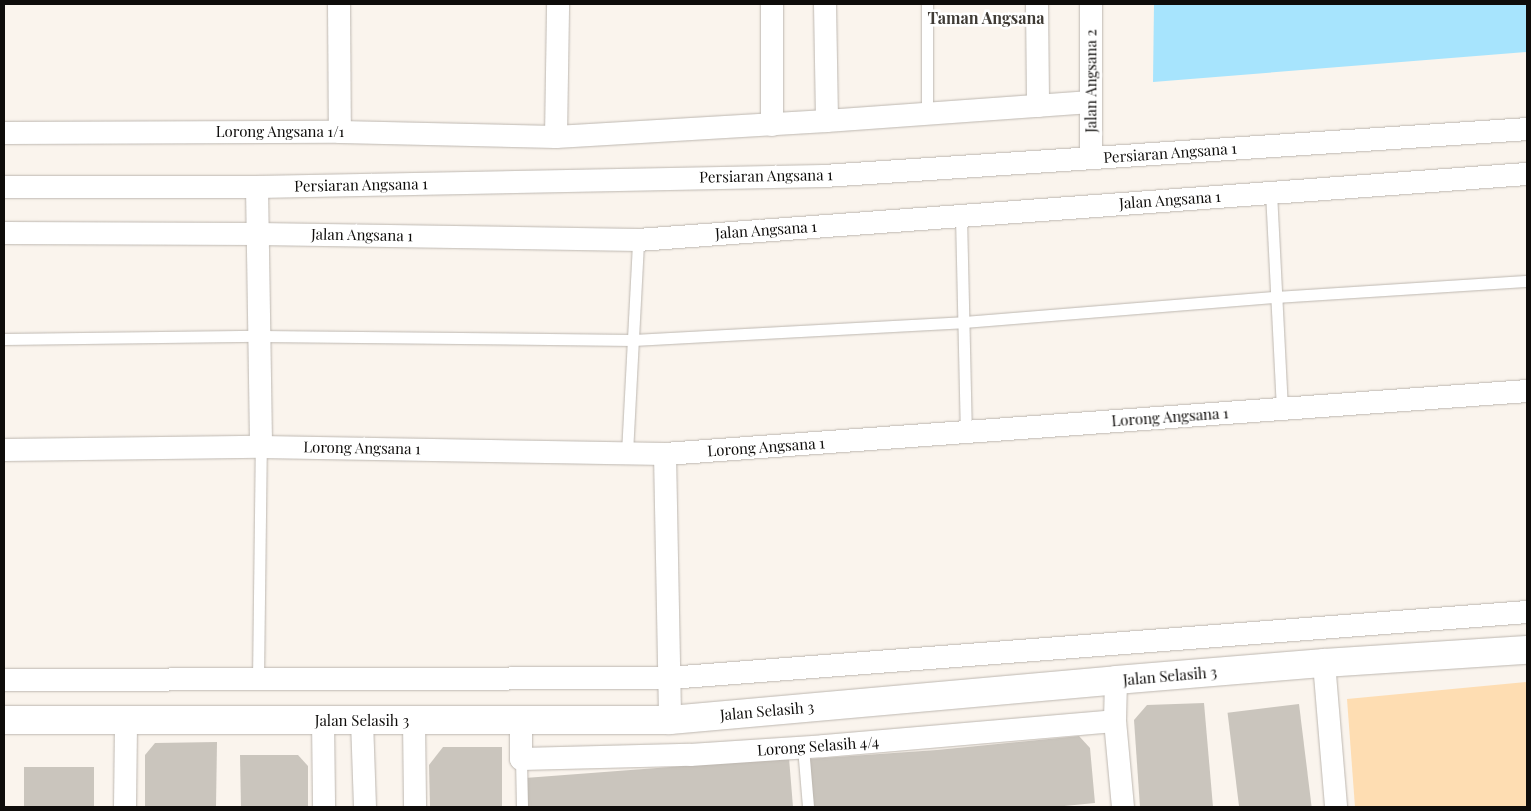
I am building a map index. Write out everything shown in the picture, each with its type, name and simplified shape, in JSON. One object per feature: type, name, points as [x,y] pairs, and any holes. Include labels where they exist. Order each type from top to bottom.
[{"type":"street","points":[[339,4],[340,132]]},
{"type":"street","points":[[556,138],[558,4]]},
{"type":"street","points":[[772,4],[772,125]]},
{"type":"street","points":[[825,4],[827,121]]},
{"type":"street","points":[[1037,4],[1038,106]]},
{"type":"street","name":"Jalan Angsana 2","points":[[1091,4],[1091,158]]},
{"type":"street","name":"Lorong Angsana 1/1","points":[[4,133],[340,132],[556,138],[772,125],[1090,102]]},
{"type":"street","name":"Persiaran Angsana 1","points":[[4,187],[257,187],[824,176],[1527,129]]},
{"type":"street","name":"Jalan Angsana 1","points":[[4,233],[258,234],[638,240],[1527,174]]},
{"type":"street","points":[[257,187],[261,447]]},
{"type":"street","name":"Lorong Angsana 1","points":[[4,450],[261,447],[666,454],[1527,391]]},
{"type":"street","points":[[666,454],[670,720]]},
{"type":"street","points":[[4,680],[669,678],[1527,612]]},
{"type":"street","name":"Jalan Selasih 3","points":[[4,720],[670,720],[1324,663],[1527,650]]},
{"type":"street","points":[[1324,663],[1336,807]]},
{"type":"street","points":[[1116,680],[1115,720],[1123,807]]},
{"type":"street","points":[[520,719],[521,759]]},
{"type":"street","points":[[322,720],[324,807]]},
{"type":"street","points":[[414,720],[415,807]]},
{"type":"street","name":"Lorong Selasih 4/4","points":[[521,759],[690,755],[803,748],[1115,720]]},
{"type":"street","points":[[124,807],[126,721]]},
{"type":"street","points":[[362,721],[365,807]]},
{"type":"lane","points":[[926,113],[927,4]]},
{"type":"lane","points":[[1271,192],[1282,409]]},
{"type":"lane","points":[[961,216],[966,432]]},
{"type":"lane","points":[[627,453],[638,240]]},
{"type":"lane","points":[[4,339],[260,336],[632,340],[963,322],[1276,297],[1527,281]]},
{"type":"lane","points":[[258,679],[261,447]]},
{"type":"lane","points":[[803,748],[808,807]]},
{"type":"lane","points":[[521,759],[522,807]]},
{"type":"shaded area","points":[[1527,682],[1527,807],[1355,807],[1347,699]]},
{"type":"water","points":[[1154,4],[1527,4],[1527,52],[1153,82]]},
{"type":"building","points":[[1204,703],[1213,807],[1140,807],[1134,720],[1147,705]]},
{"type":"building","points":[[1299,704],[1312,807],[1239,807],[1228,713]]},
{"type":"building","points":[[1079,736],[1090,748],[1095,803],[1054,807],[812,807],[808,759],[937,750]]},
{"type":"building","points":[[217,742],[216,807],[145,807],[145,755],[155,743]]},
{"type":"building","points":[[443,747],[502,747],[502,807],[430,807],[429,765]]},
{"type":"building","points":[[240,755],[298,755],[308,766],[308,807],[241,807]]},
{"type":"building","points":[[789,758],[793,807],[527,807],[525,778]]},
{"type":"building","points":[[24,767],[94,767],[94,807],[24,807]]},
{"type":"district","name":"Taman Angsana","points":[[986,18]]}]
